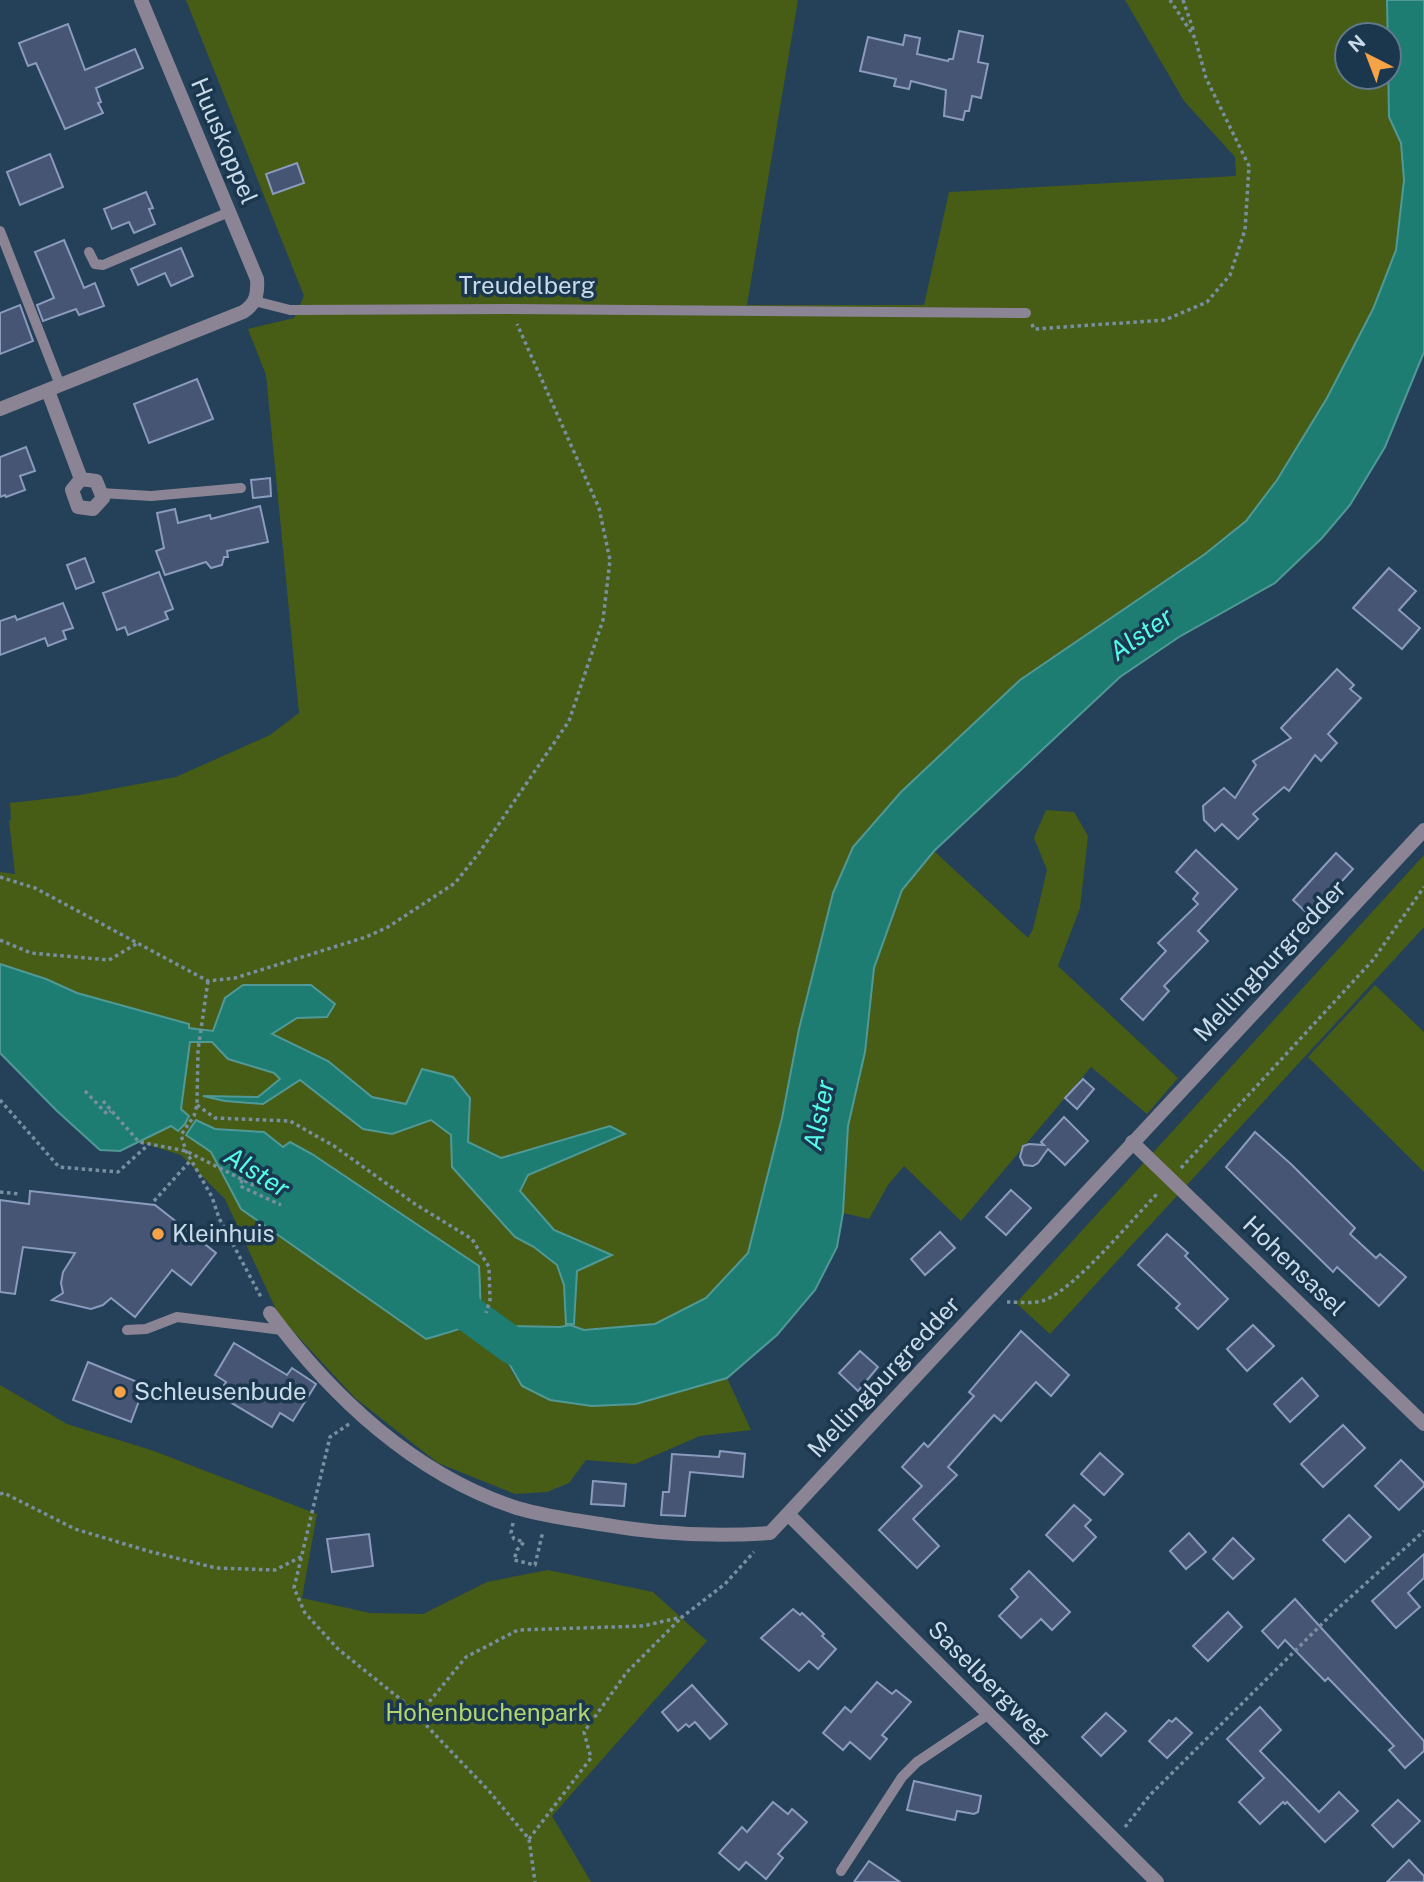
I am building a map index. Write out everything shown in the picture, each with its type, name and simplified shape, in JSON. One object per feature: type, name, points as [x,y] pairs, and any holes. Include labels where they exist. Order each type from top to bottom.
[{"type":"street","name":"Huuskoppel","points":[[141,0],[257,279],[255,301]]},
{"type":"street","points":[[0,409],[243,312],[255,301]]},
{"type":"street","points":[[54,388],[81,479]]},
{"type":"street","points":[[81,479],[96,481],[103,498],[93,509],[78,507],[72,490],[81,479]]},
{"type":"street","name":"Mellingburgredder","points":[[770,1533],[1424,830]]},
{"type":"street","name":"Hohensasel","points":[[1132,1142],[1424,1424]]},
{"type":"street","points":[[270,1312],[309,1363],[362,1416],[414,1457],[466,1487],[516,1508],[630,1529],[695,1535],[770,1533]]},
{"type":"street","name":"Saselbergweg","points":[[789,1515],[1157,1882]]},
{"type":"lane","points":[[89,252],[95,264],[103,265],[229,212]]},
{"type":"lane","points":[[0,231],[54,388]]},
{"type":"lane","name":"Treudelberg","points":[[255,301],[290,310],[1026,313]]},
{"type":"lane","points":[[101,493],[151,496],[241,488]]},
{"type":"lane","points":[[127,1330],[146,1329],[177,1317],[282,1330]]},
{"type":"lane","points":[[841,1871],[902,1777],[917,1762],[989,1714]]},
{"type":"path","points":[[1170,0],[1195,38]]},
{"type":"path","points":[[1026,313],[1034,328],[1165,320],[1207,302],[1230,275],[1245,230],[1249,166],[1206,78],[1184,0]]},
{"type":"path","points":[[0,877],[36,888],[208,982],[235,978],[366,937],[387,927],[455,883],[479,853],[569,721],[603,620],[610,560],[599,508],[510,309]]},
{"type":"path","points":[[982,1304],[1044,1301],[1096,1258],[1373,961],[1424,887]]},
{"type":"path","points":[[0,940],[31,953],[109,960],[138,943]]},
{"type":"path","points":[[208,982],[199,1045],[197,1105],[194,1116],[181,1136],[186,1151],[212,1197],[219,1218],[270,1312]]},
{"type":"path","points":[[85,1091],[107,1114],[111,1111]]},
{"type":"path","points":[[0,1100],[59,1167],[118,1172],[148,1145]]},
{"type":"path","points":[[103,1101],[139,1142],[186,1151],[257,1187]]},
{"type":"path","points":[[197,1105],[215,1118],[289,1121],[334,1146],[415,1204],[472,1239],[489,1267],[490,1300],[486,1313]]},
{"type":"path","points":[[154,1201],[191,1160]]},
{"type":"path","points":[[242,1180],[240,1186],[281,1205]]},
{"type":"path","points":[[0,1192],[19,1194]]},
{"type":"path","points":[[362,1416],[330,1437],[294,1588],[304,1613],[338,1649],[404,1702],[424,1722],[489,1791],[529,1839],[535,1882]]},
{"type":"path","points":[[0,1494],[4,1493],[75,1529],[216,1568],[275,1570],[303,1556]]},
{"type":"path","points":[[524,1542],[517,1550],[514,1560],[535,1565],[547,1515]]},
{"type":"path","points":[[1114,1838],[1131,1821],[1150,1795],[1324,1622],[1424,1531]]},
{"type":"path","points":[[529,1839],[591,1758],[584,1732],[627,1672],[682,1617],[725,1584],[770,1533]]},
{"type":"path","points":[[424,1722],[429,1702],[466,1657],[518,1630],[643,1626],[682,1617]]},
{"type":"green space","points":[[186,0],[798,0],[747,305],[924,305],[949,192],[1236,176],[1235,157],[1184,101],[1125,0],[1387,0],[1387,21],[1333,21],[1333,91],[1388,91],[1389,117],[1401,143],[1404,180],[1396,250],[1373,309],[1327,398],[1277,480],[1246,521],[1205,554],[1020,680],[901,792],[853,847],[799,1029],[782,1118],[748,1253],[706,1298],[655,1324],[584,1330],[570,1325],[510,1326],[491,1319],[513,1374],[524,1387],[540,1395],[569,1403],[610,1405],[649,1400],[727,1378],[751,1430],[700,1436],[635,1464],[586,1460],[569,1483],[547,1492],[515,1494],[438,1463],[355,1398],[279,1316],[225,1199],[181,1155],[139,1142],[171,1126],[190,1042],[189,1024],[77,993],[46,979],[0,964],[0,872],[15,874],[9,820],[10,803],[80,795],[176,777],[270,735],[299,713],[266,375],[248,329],[294,318],[304,296]]},
{"type":"green space","points":[[1046,810],[1074,812],[1088,836],[1080,908],[1058,966],[1178,1078],[1147,1114],[1091,1067],[961,1221],[904,1166],[888,1185],[869,1219],[843,1213],[848,1126],[865,1052],[874,968],[902,890],[934,851],[1028,938],[1033,929],[1047,870],[1034,838]]},
{"type":"green space","points":[[1424,855],[1424,927],[1050,1334],[1016,1303]]},
{"type":"green space","points":[[1375,985],[1424,1032],[1424,1172],[1308,1057]]},
{"type":"green space","name":"Hohenbuchenpark","points":[[0,1385],[67,1424],[154,1451],[317,1514],[302,1598],[370,1613],[423,1614],[487,1582],[548,1570],[653,1592],[707,1641],[552,1816],[591,1882],[0,1882]]},
{"type":"water","points":[[1387,0],[1424,0],[1424,352],[1385,447],[1350,505],[1322,538],[1275,583],[1179,637],[1120,677],[934,851],[902,890],[874,968],[865,1052],[848,1126],[843,1213],[837,1247],[815,1290],[777,1335],[727,1378],[636,1404],[592,1406],[550,1400],[522,1386],[503,1353],[482,1334],[491,1319],[510,1326],[570,1325],[584,1330],[655,1324],[706,1298],[748,1253],[833,893],[853,847],[901,792],[1020,680],[1205,554],[1246,521],[1277,480],[1327,398],[1373,309],[1396,250],[1404,180],[1401,143],[1389,117],[1389,91],[1403,91],[1403,21],[1387,21]]},
{"type":"water","points":[[0,964],[46,979],[77,993],[189,1024],[189,1028],[213,1031],[225,998],[243,985],[311,985],[335,1004],[327,1017],[297,1018],[272,1034],[328,1061],[372,1097],[406,1104],[422,1069],[453,1077],[470,1098],[468,1142],[501,1158],[610,1126],[625,1134],[528,1175],[520,1191],[554,1230],[612,1255],[577,1271],[574,1324],[566,1324],[564,1285],[557,1265],[534,1247],[515,1237],[452,1167],[451,1135],[431,1120],[392,1134],[363,1129],[300,1080],[263,1104],[203,1096],[258,1097],[280,1079],[274,1073],[228,1059],[212,1042],[190,1042],[181,1109],[189,1116],[178,1131],[171,1126],[120,1151],[100,1150],[0,1053]]},
{"type":"water","points":[[196,1120],[215,1129],[264,1132],[283,1147],[290,1142],[479,1266],[480,1301],[476,1319],[460,1329],[426,1339],[241,1209],[211,1152],[186,1135]]},
{"type":"building","points":[[68,24],[85,70],[135,49],[143,68],[96,88],[101,102],[98,103],[103,113],[65,129],[36,63],[28,66],[19,43]]},
{"type":"building","points":[[959,31],[983,36],[978,62],[988,64],[981,98],[972,96],[969,111],[965,111],[963,120],[944,116],[946,90],[911,81],[909,89],[894,86],[896,79],[860,71],[868,37],[903,45],[905,35],[920,38],[917,54],[948,61],[953,59]]},
{"type":"building","points":[[50,154],[63,187],[20,205],[7,172]]},
{"type":"building","points":[[297,163],[304,183],[273,194],[266,174]]},
{"type":"building","points":[[146,192],[153,208],[149,209],[155,224],[134,233],[129,222],[112,229],[104,209]]},
{"type":"building","points":[[64,240],[84,288],[95,283],[104,306],[79,315],[76,309],[43,321],[37,305],[54,298],[35,252]]},
{"type":"building","points":[[181,248],[193,276],[171,286],[165,273],[138,285],[131,269]]},
{"type":"building","points":[[20,305],[33,341],[0,354],[0,313]]},
{"type":"building","points":[[197,379],[213,419],[149,443],[134,404]]},
{"type":"building","points":[[26,447],[35,471],[20,476],[25,490],[0,497],[0,457]]},
{"type":"building","points":[[270,478],[271,496],[253,498],[251,480]]},
{"type":"building","points":[[260,506],[268,542],[227,551],[228,557],[224,557],[222,565],[211,568],[206,562],[165,575],[156,551],[164,548],[157,513],[175,509],[178,523],[210,515],[211,519]]},
{"type":"building","points":[[85,558],[94,582],[76,589],[67,565]]},
{"type":"building","points":[[1389,568],[1416,591],[1399,610],[1420,628],[1402,649],[1353,608]]},
{"type":"building","points":[[159,572],[173,609],[165,612],[168,619],[128,635],[125,627],[117,630],[103,593]]},
{"type":"building","points":[[63,603],[73,628],[63,631],[66,639],[48,646],[45,638],[0,655],[0,621],[15,616],[17,620]]},
{"type":"building","points":[[1337,669],[1354,685],[1350,689],[1361,698],[1328,734],[1337,743],[1321,761],[1315,755],[1289,791],[1284,787],[1253,814],[1258,819],[1238,839],[1222,824],[1215,831],[1204,820],[1203,806],[1224,788],[1235,798],[1256,765],[1253,761],[1291,738],[1281,728]]},
{"type":"building","points":[[1196,850],[1237,889],[1198,931],[1208,941],[1164,986],[1169,991],[1143,1020],[1121,999],[1166,951],[1158,943],[1198,904],[1193,899],[1198,893],[1176,872]]},
{"type":"building","points":[[1336,853],[1353,869],[1310,916],[1293,900]]},
{"type":"building","points":[[1083,1079],[1094,1089],[1077,1109],[1065,1098]]},
{"type":"building","points":[[1064,1117],[1088,1141],[1065,1165],[1048,1149],[1038,1163],[1033,1166],[1024,1165],[1020,1157],[1023,1146],[1044,1145],[1041,1142]]},
{"type":"building","points":[[1255,1132],[1355,1228],[1350,1234],[1376,1258],[1380,1254],[1406,1277],[1379,1306],[1337,1267],[1333,1272],[1226,1167]]},
{"type":"building","points":[[1011,1190],[1031,1208],[1006,1235],[986,1217]]},
{"type":"building","points":[[30,1191],[155,1205],[216,1253],[191,1285],[172,1270],[135,1317],[111,1298],[103,1305],[91,1309],[52,1300],[63,1293],[63,1272],[75,1253],[23,1247],[15,1294],[0,1292],[0,1200],[29,1204]]},
{"type":"building","points":[[940,1232],[955,1248],[925,1275],[911,1259]]},
{"type":"building","points":[[1167,1234],[1188,1253],[1185,1256],[1228,1299],[1198,1329],[1176,1308],[1180,1304],[1138,1265]]},
{"type":"building","points":[[1253,1325],[1274,1346],[1247,1371],[1227,1349]]},
{"type":"building","points":[[1021,1331],[1069,1375],[1051,1396],[1036,1382],[1001,1421],[994,1415],[948,1467],[957,1475],[913,1519],[939,1546],[917,1568],[879,1530],[922,1486],[902,1467],[924,1443],[928,1447],[974,1396],[969,1392]]},
{"type":"building","points":[[234,1343],[287,1375],[292,1368],[316,1384],[293,1421],[280,1413],[272,1427],[218,1395],[226,1382],[215,1375]]},
{"type":"building","points":[[860,1351],[878,1367],[858,1391],[839,1373]]},
{"type":"building","points":[[88,1362],[145,1385],[131,1422],[73,1400]]},
{"type":"building","points":[[1302,1378],[1318,1396],[1290,1422],[1274,1404]]},
{"type":"building","points":[[1343,1425],[1365,1448],[1323,1487],[1301,1464]]},
{"type":"building","points":[[720,1451],[745,1454],[743,1477],[690,1472],[685,1516],[661,1515],[663,1492],[669,1492],[672,1454],[719,1457]]},
{"type":"building","points":[[1100,1453],[1123,1474],[1104,1495],[1081,1474]]},
{"type":"building","points":[[1401,1460],[1424,1486],[1399,1510],[1375,1486]]},
{"type":"building","points":[[593,1481],[626,1484],[624,1506],[591,1504]]},
{"type":"building","points":[[1074,1505],[1091,1520],[1085,1526],[1096,1537],[1073,1561],[1046,1535]]},
{"type":"building","points":[[1349,1515],[1371,1537],[1345,1562],[1323,1540]]},
{"type":"building","points":[[1189,1533],[1206,1552],[1186,1569],[1170,1551]]},
{"type":"building","points":[[369,1534],[373,1566],[332,1572],[327,1539]]},
{"type":"building","points":[[1233,1538],[1254,1559],[1233,1579],[1213,1559]]},
{"type":"building","points":[[1424,1554],[1424,1578],[1408,1593],[1420,1607],[1396,1628],[1372,1601]]},
{"type":"building","points":[[1029,1571],[1070,1612],[1052,1630],[1041,1619],[1021,1638],[999,1616],[1018,1597],[1011,1589]]},
{"type":"building","points":[[1295,1599],[1424,1741],[1424,1751],[1405,1768],[1389,1750],[1394,1746],[1328,1678],[1325,1681],[1285,1640],[1278,1648],[1262,1631]]},
{"type":"building","points":[[793,1609],[800,1615],[802,1613],[816,1626],[836,1649],[818,1669],[809,1661],[799,1671],[761,1638]]},
{"type":"building","points":[[1228,1612],[1242,1627],[1208,1661],[1193,1646]]},
{"type":"building","points":[[877,1682],[892,1694],[896,1690],[911,1702],[882,1735],[887,1739],[870,1759],[850,1742],[843,1750],[823,1733],[845,1707],[851,1712]]},
{"type":"building","points":[[692,1685],[727,1724],[710,1739],[695,1722],[689,1727],[686,1724],[678,1731],[662,1712]]},
{"type":"building","points":[[1260,1707],[1281,1730],[1260,1751],[1319,1812],[1339,1792],[1358,1811],[1325,1842],[1287,1802],[1283,1802],[1260,1824],[1239,1802],[1264,1778],[1227,1739]]},
{"type":"building","points":[[1106,1713],[1126,1731],[1101,1756],[1082,1737]]},
{"type":"building","points":[[1176,1718],[1192,1733],[1167,1758],[1149,1741],[1169,1720],[1172,1722]]},
{"type":"building","points":[[914,1781],[981,1796],[978,1812],[974,1814],[957,1811],[955,1820],[907,1810]]},
{"type":"building","points":[[1398,1800],[1420,1821],[1393,1847],[1372,1825]]},
{"type":"building","points":[[773,1802],[788,1814],[792,1809],[807,1822],[778,1854],[783,1858],[766,1879],[746,1862],[739,1870],[719,1853],[742,1827],[747,1832]]},
{"type":"building","points":[[1409,1860],[1424,1876],[1424,1882],[1387,1882]]},
{"type":"building","points":[[869,1861],[900,1882],[854,1882]]},
{"type":"waterway","name":"Alster","points":[[436,1290],[513,1346],[527,1352]]},
{"type":"place","name":"Kleinhuis","points":[[158,1234]]},
{"type":"place","name":"Schleusenbude","points":[[120,1392]]}]
